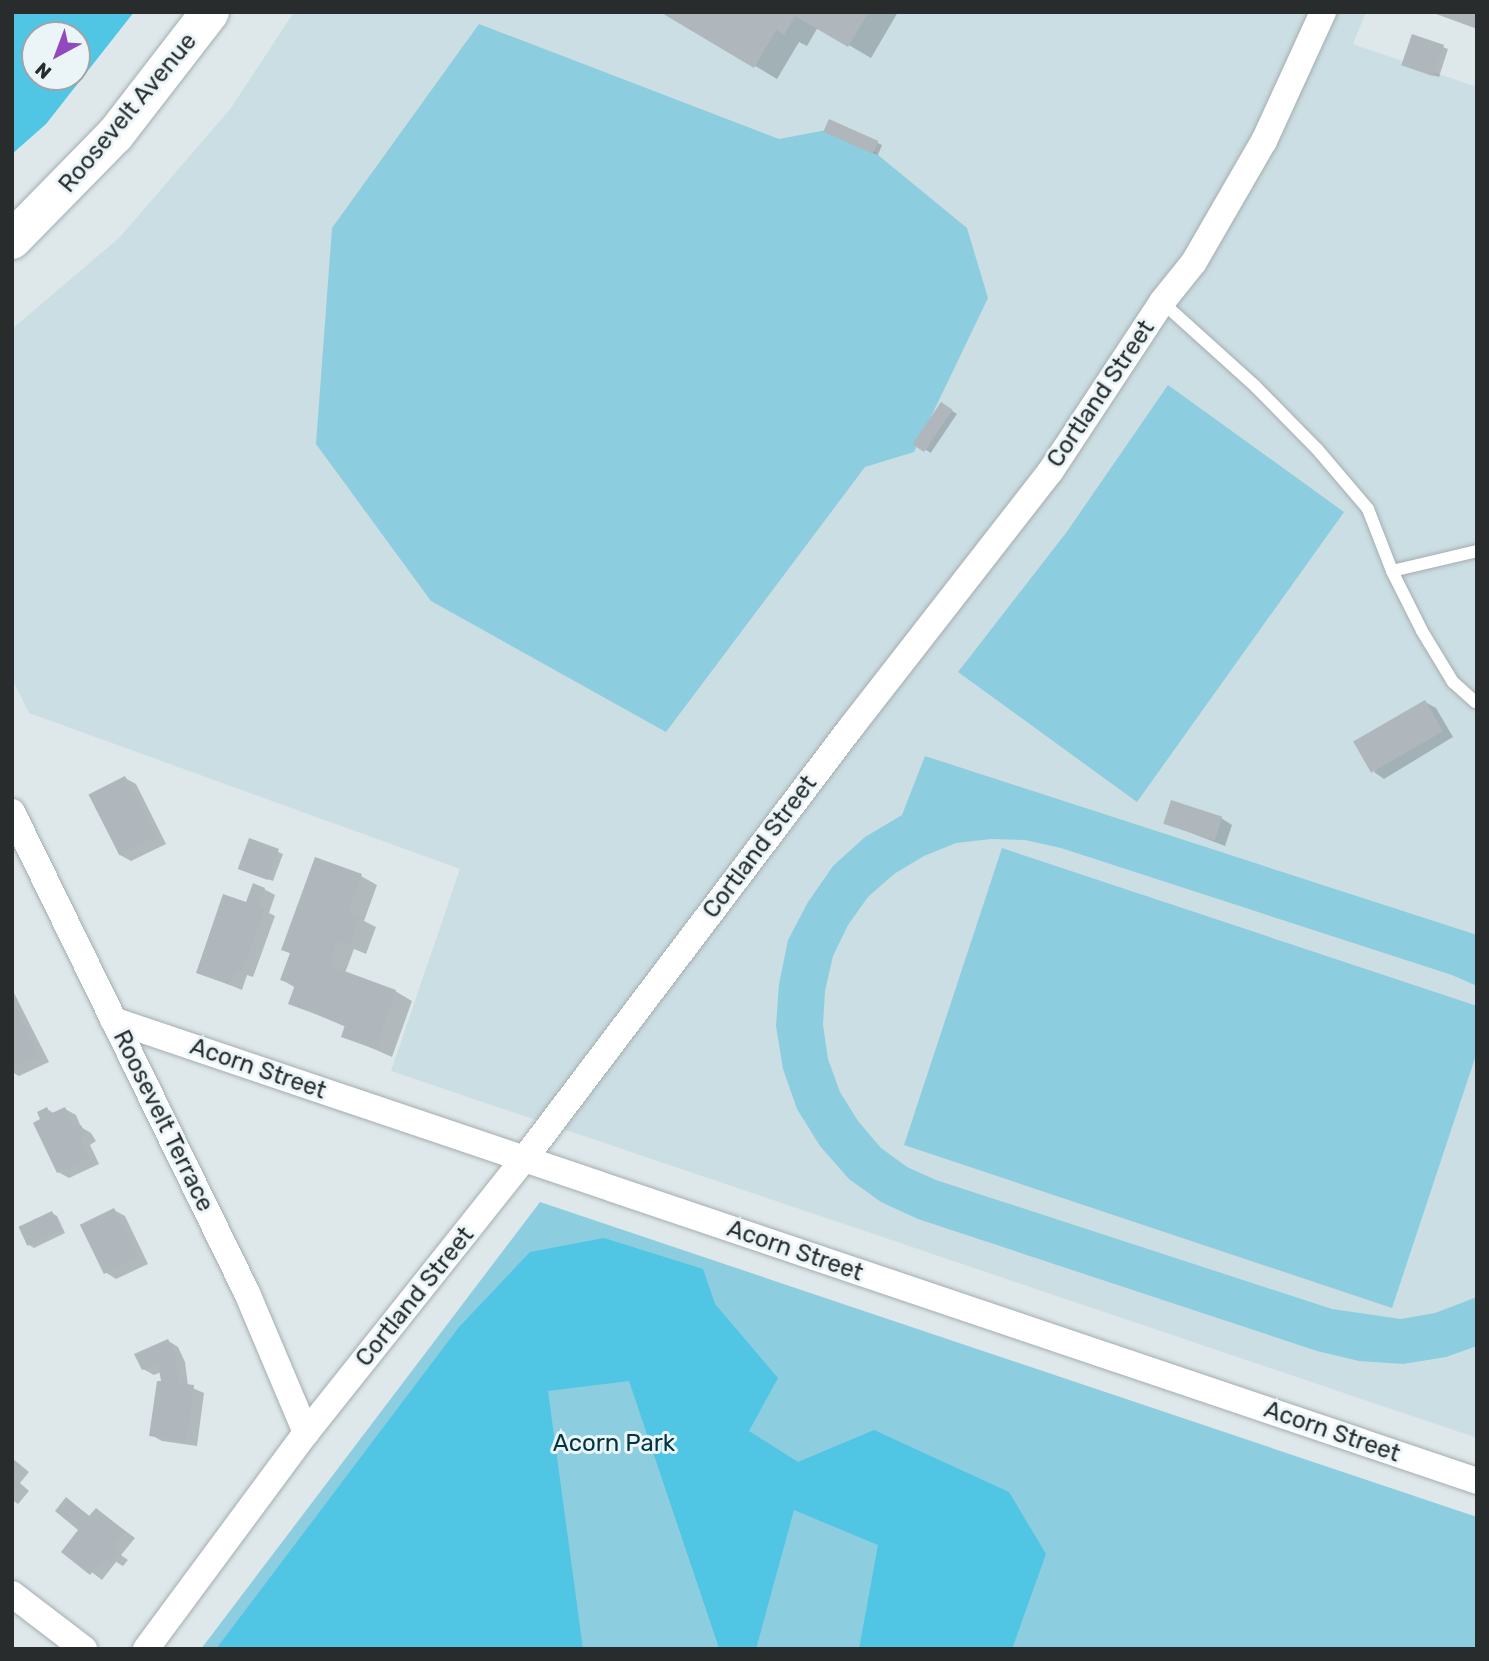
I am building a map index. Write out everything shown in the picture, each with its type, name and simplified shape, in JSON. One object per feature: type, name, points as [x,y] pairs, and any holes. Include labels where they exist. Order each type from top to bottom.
[{"type":"main road","name":"Roosevelt Avenue","points":[[12,240],[115,135],[210,12]]},
{"type":"street","name":"Cortland Street","points":[[146,1649],[306,1433],[525,1158],[852,726],[1050,472],[1162,302],[1194,262],[1264,141],[1323,12]]},
{"type":"street","name":"Roosevelt Terrace","points":[[12,812],[247,1293],[306,1433]]},
{"type":"street","name":"Acorn Street","points":[[113,1020],[1477,1481]]},
{"type":"street","points":[[12,1594],[84,1649]]},
{"type":"lane","points":[[1162,302],[1255,386],[1317,449],[1368,509],[1392,571],[1422,631],[1453,682],[1475,702]]},
{"type":"lane","points":[[1392,571],[1477,551]]},
{"type":"shaded area","points":[[12,12],[134,12],[91,67],[91,21],[21,21],[21,91],[72,91],[46,124],[12,154]]},
{"type":"shaded area","points":[[294,12],[1366,12],[1353,44],[1477,87],[1477,1438],[391,1071],[460,869],[29,713],[12,679],[12,329],[120,237],[231,108]]},
{"type":"shaded area","points":[[604,1238],[703,1269],[715,1304],[778,1378],[749,1431],[798,1462],[874,1430],[1009,1492],[1046,1554],[1012,1649],[859,1649],[878,1545],[794,1510],[756,1649],[719,1648],[629,1381],[548,1391],[583,1649],[216,1649],[459,1327],[530,1252]]},
{"type":"green space","points":[[479,24],[779,139],[832,129],[867,146],[967,228],[988,298],[914,452],[865,467],[666,732],[431,601],[316,444],[332,228]]},
{"type":"green space","points":[[1168,385],[1344,512],[1137,802],[958,672],[1066,533]]},
{"type":"green space","points":[[925,756],[1477,935],[1477,986],[1452,975],[1061,848],[1025,840],[991,839],[956,843],[924,856],[894,874],[868,897],[848,925],[833,956],[825,991],[823,1025],[828,1059],[840,1092],[858,1121],[881,1148],[907,1167],[936,1180],[1332,1309],[1401,1319],[1435,1313],[1477,1297],[1477,1346],[1446,1357],[1403,1364],[1359,1361],[1317,1351],[918,1219],[881,1202],[849,1179],[820,1146],[797,1109],[783,1069],[776,1026],[779,984],[788,940],[808,902],[833,866],[865,837],[902,815]]},
{"type":"green space","points":[[1002,848],[1477,1006],[1477,1052],[1392,1308],[904,1145]]},
{"type":"green space","name":"Acorn Park","points":[[540,1202],[1477,1517],[1477,1649],[201,1649]]},
{"type":"building","points":[[660,12],[869,12],[848,47],[795,16],[784,35],[776,30],[754,68]]},
{"type":"building","points":[[1434,12],[1477,12],[1477,28],[1434,13]]},
{"type":"building","points":[[1412,34],[1444,45],[1433,76],[1401,65]]},
{"type":"building","points":[[829,119],[878,141],[873,154],[823,132]]},
{"type":"building","points":[[941,402],[953,410],[924,452],[912,444]]},
{"type":"building","points":[[1425,700],[1443,731],[1371,773],[1353,742]]},
{"type":"building","points":[[125,776],[156,837],[119,855],[88,795]]},
{"type":"building","points":[[1171,800],[1222,817],[1215,840],[1163,824]]},
{"type":"building","points":[[249,838],[279,849],[268,880],[238,869]]},
{"type":"building","points":[[315,857],[362,874],[348,912],[360,916],[349,946],[337,941],[328,965],[396,990],[375,1049],[341,1037],[345,1025],[288,1004],[295,985],[280,980],[290,953],[281,950]]},
{"type":"building","points":[[253,883],[265,888],[259,906],[265,908],[242,972],[236,970],[230,985],[196,973],[223,894],[246,902]]},
{"type":"building","points":[[12,998],[39,1056],[12,1068]]},
{"type":"building","points":[[47,1107],[50,1114],[65,1107],[74,1127],[81,1125],[86,1135],[80,1138],[89,1157],[57,1173],[33,1123],[40,1119],[37,1112]]},
{"type":"building","points":[[114,1208],[138,1257],[104,1274],[80,1225]]},
{"type":"building","points":[[52,1211],[61,1230],[27,1246],[18,1227]]},
{"type":"building","points":[[168,1339],[175,1354],[178,1383],[194,1385],[186,1441],[149,1436],[157,1381],[161,1381],[158,1363],[142,1370],[134,1354]]},
{"type":"building","points":[[12,1459],[19,1465],[12,1473]]},
{"type":"building","points":[[12,1478],[19,1483],[12,1492]]},
{"type":"building","points":[[66,1497],[89,1516],[96,1508],[125,1531],[112,1548],[118,1553],[111,1562],[104,1557],[90,1575],[61,1552],[78,1530],[55,1511]]}]
